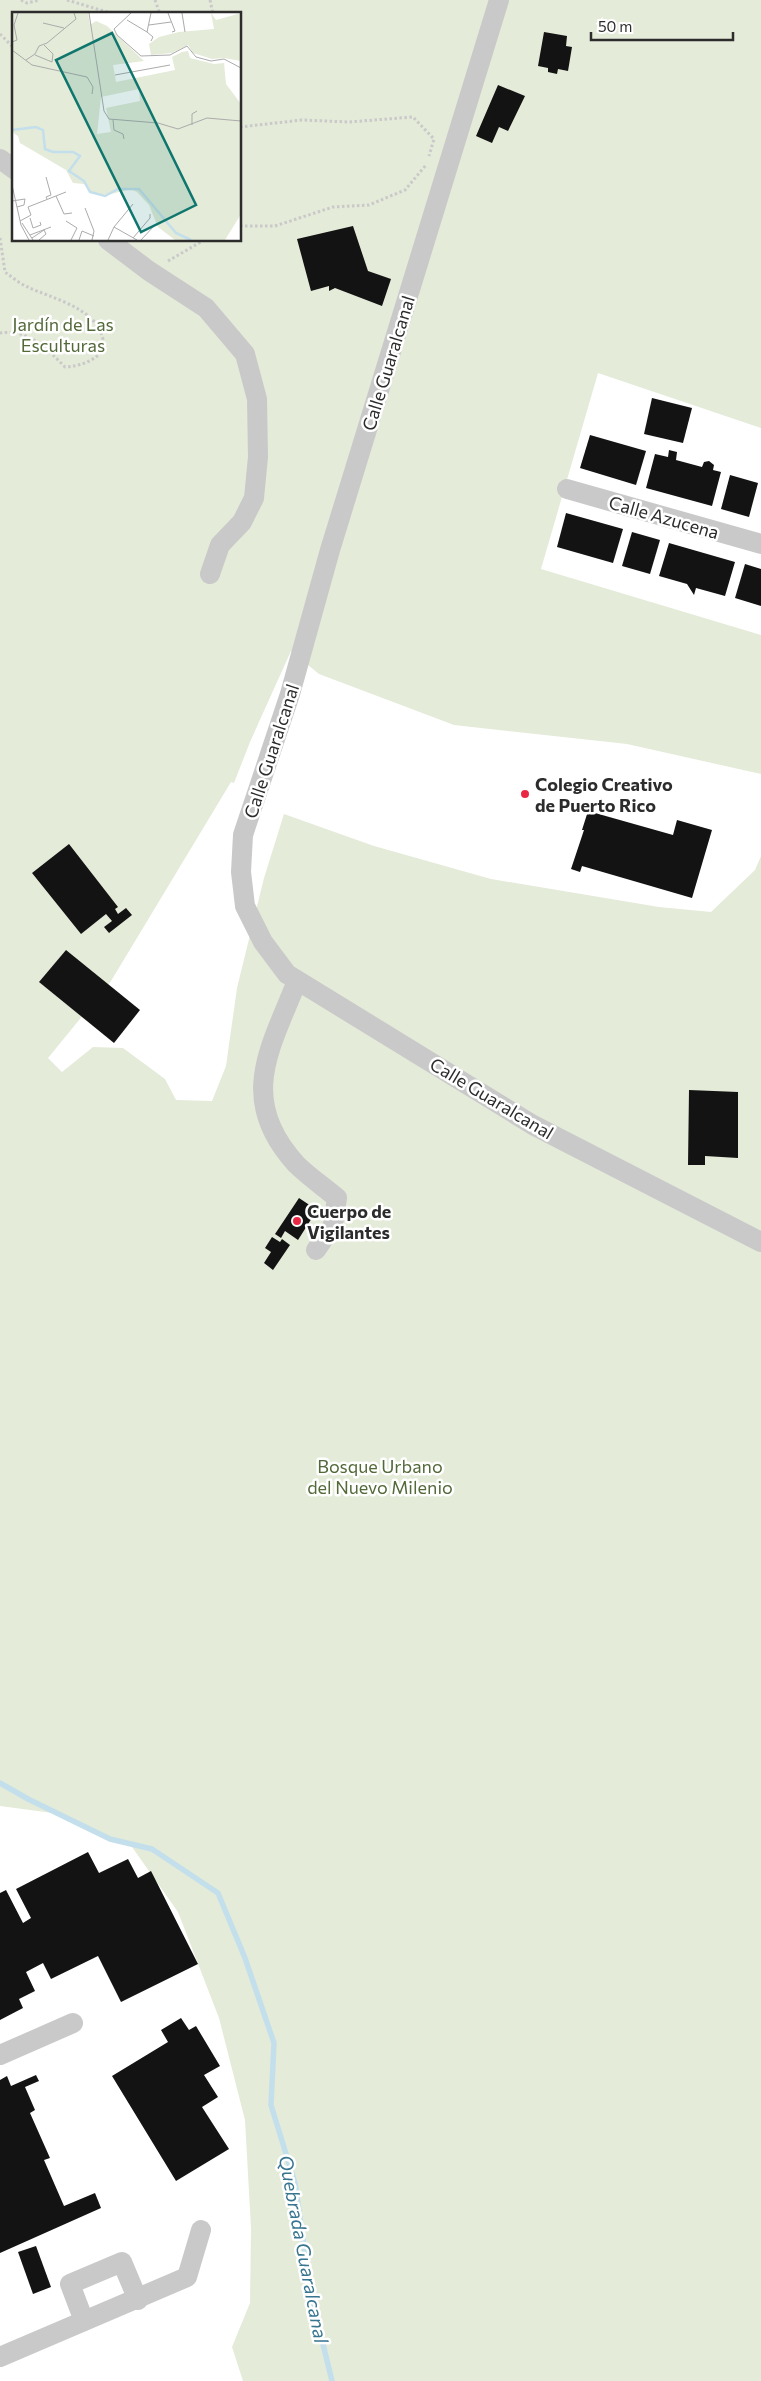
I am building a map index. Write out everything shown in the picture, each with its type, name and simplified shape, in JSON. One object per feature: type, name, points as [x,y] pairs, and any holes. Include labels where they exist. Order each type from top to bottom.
[{"type":"street","name":"Calle Guaralcanal","points":[[498,0],[330,550],[290,694],[243,835],[242,872],[245,906],[263,942],[287,974],[297,981],[533,1125],[761,1242]]},
{"type":"street","points":[[0,159],[12,168]]},
{"type":"street","points":[[109,241],[149,271],[206,308],[245,354],[257,399],[258,457],[254,498],[242,522],[220,545],[210,574]]},
{"type":"street","name":"Calle Azucena","points":[[567,489],[761,544]]},
{"type":"street","points":[[297,981],[265,1061],[262,1101],[270,1127],[296,1164],[337,1198],[333,1225],[316,1250]]},
{"type":"street","points":[[0,2056],[73,2023]]},
{"type":"street","points":[[0,2357],[138,2300],[187,2277],[201,2230]]},
{"type":"street","points":[[84,2321],[70,2284],[122,2262],[138,2300]]},
{"type":"path","points":[[21,0],[27,3],[40,0]]},
{"type":"path","points":[[67,0],[107,12]]},
{"type":"path","points":[[155,0],[159,12]]},
{"type":"path","points":[[0,34],[12,46]]},
{"type":"path","points":[[241,127],[302,120],[349,122],[413,117],[434,139],[426,167],[405,190],[369,205],[333,207],[275,226],[241,226]]},
{"type":"path","points":[[0,238],[5,272],[28,288],[48,294],[80,311],[94,322],[102,336],[102,352],[93,360],[77,366],[64,367],[37,340],[12,331],[0,333]]},
{"type":"path","points":[[149,271],[202,241]]},
{"type":"green space","name":"Bosque Urbano del Nuevo Milenio","points":[[0,0],[761,0],[761,428],[598,373],[541,569],[761,635],[761,774],[627,744],[454,725],[319,674],[291,651],[250,742],[234,783],[231,782],[111,981],[48,1058],[62,1072],[93,1047],[123,1048],[165,1079],[176,1100],[212,1101],[226,1066],[237,988],[264,878],[284,814],[374,846],[491,879],[659,907],[711,912],[755,870],[761,856],[761,2381],[243,2381],[232,2347],[250,2303],[251,2228],[245,2120],[219,2018],[178,1912],[132,1847],[53,1813],[0,1806]]},
{"type":"building","points":[[544,32],[567,36],[566,46],[572,47],[568,71],[558,69],[557,74],[548,72],[548,68],[538,66]]},
{"type":"building","points":[[498,85],[525,96],[508,131],[499,127],[492,143],[476,136]]},
{"type":"building","points":[[353,226],[368,271],[391,279],[382,306],[335,288],[329,291],[329,286],[311,291],[297,239]]},
{"type":"building","points":[[652,398],[692,408],[683,443],[644,434]]},
{"type":"building","points":[[590,435],[646,451],[636,485],[580,468]]},
{"type":"building","points":[[669,450],[677,452],[676,460],[702,467],[704,462],[709,461],[714,465],[713,470],[721,472],[712,506],[646,488],[655,454],[668,457]]},
{"type":"building","points":[[730,475],[758,483],[749,517],[721,509]]},
{"type":"building","points":[[566,513],[623,529],[613,563],[557,547]]},
{"type":"building","points":[[632,532],[660,540],[650,574],[622,566]]},
{"type":"building","points":[[669,543],[735,562],[725,596],[696,588],[694,595],[687,584],[659,576]]},
{"type":"building","points":[[745,564],[761,569],[761,606],[735,598]]},
{"type":"building","points":[[588,811],[673,835],[677,820],[712,830],[692,898],[582,866],[580,872],[571,869],[584,830],[582,830]]},
{"type":"building","points":[[69,844],[118,907],[115,909],[118,914],[126,908],[132,915],[109,933],[104,927],[112,921],[106,914],[81,934],[32,873]]},
{"type":"building","points":[[66,950],[140,1010],[114,1043],[39,982]]},
{"type":"building","points":[[689,1090],[738,1092],[738,1158],[705,1156],[705,1165],[688,1165]]},
{"type":"building","name":"Cuerpo de Vigilantes","points":[[299,1198],[317,1210],[298,1240],[285,1231],[281,1238],[275,1234]]},
{"type":"building","points":[[272,1237],[280,1242],[282,1239],[290,1245],[273,1270],[264,1263],[271,1252],[265,1248]]},
{"type":"building","points":[[88,1852],[99,1873],[128,1859],[138,1878],[151,1871],[198,1964],[121,2002],[98,1956],[51,1979],[43,1963],[26,1972],[35,1991],[19,1999],[23,2008],[0,2020],[0,1893],[6,1890],[23,1923],[31,1918],[16,1889]]},
{"type":"building","points":[[181,2018],[189,2030],[196,2026],[220,2066],[204,2075],[218,2097],[202,2107],[229,2149],[176,2181],[112,2076],[168,2042],[161,2030]]},
{"type":"building","points":[[36,2075],[39,2081],[25,2087],[35,2110],[30,2113],[50,2158],[44,2160],[64,2206],[95,2193],[101,2208],[0,2253],[0,2080],[7,2076],[11,2086]]},
{"type":"building","points":[[36,2246],[51,2287],[33,2294],[18,2252]]},
{"type":"waterway","name":"Quebrada Guaralcanal","points":[[0,1783],[28,1799],[110,1839],[152,1849],[218,1893],[245,1958],[274,2043],[271,2105],[295,2183],[311,2295],[332,2381]]},
{"type":"place","name":"Colegio Creativo de Puerto Rico","points":[[525,794]]},
{"type":"place","name":"Cuerpo de Vigilantes","points":[[297,1221]]},
{"type":"park label","name":"Jardín de Las Esculturas","points":[[63,334]]}]
